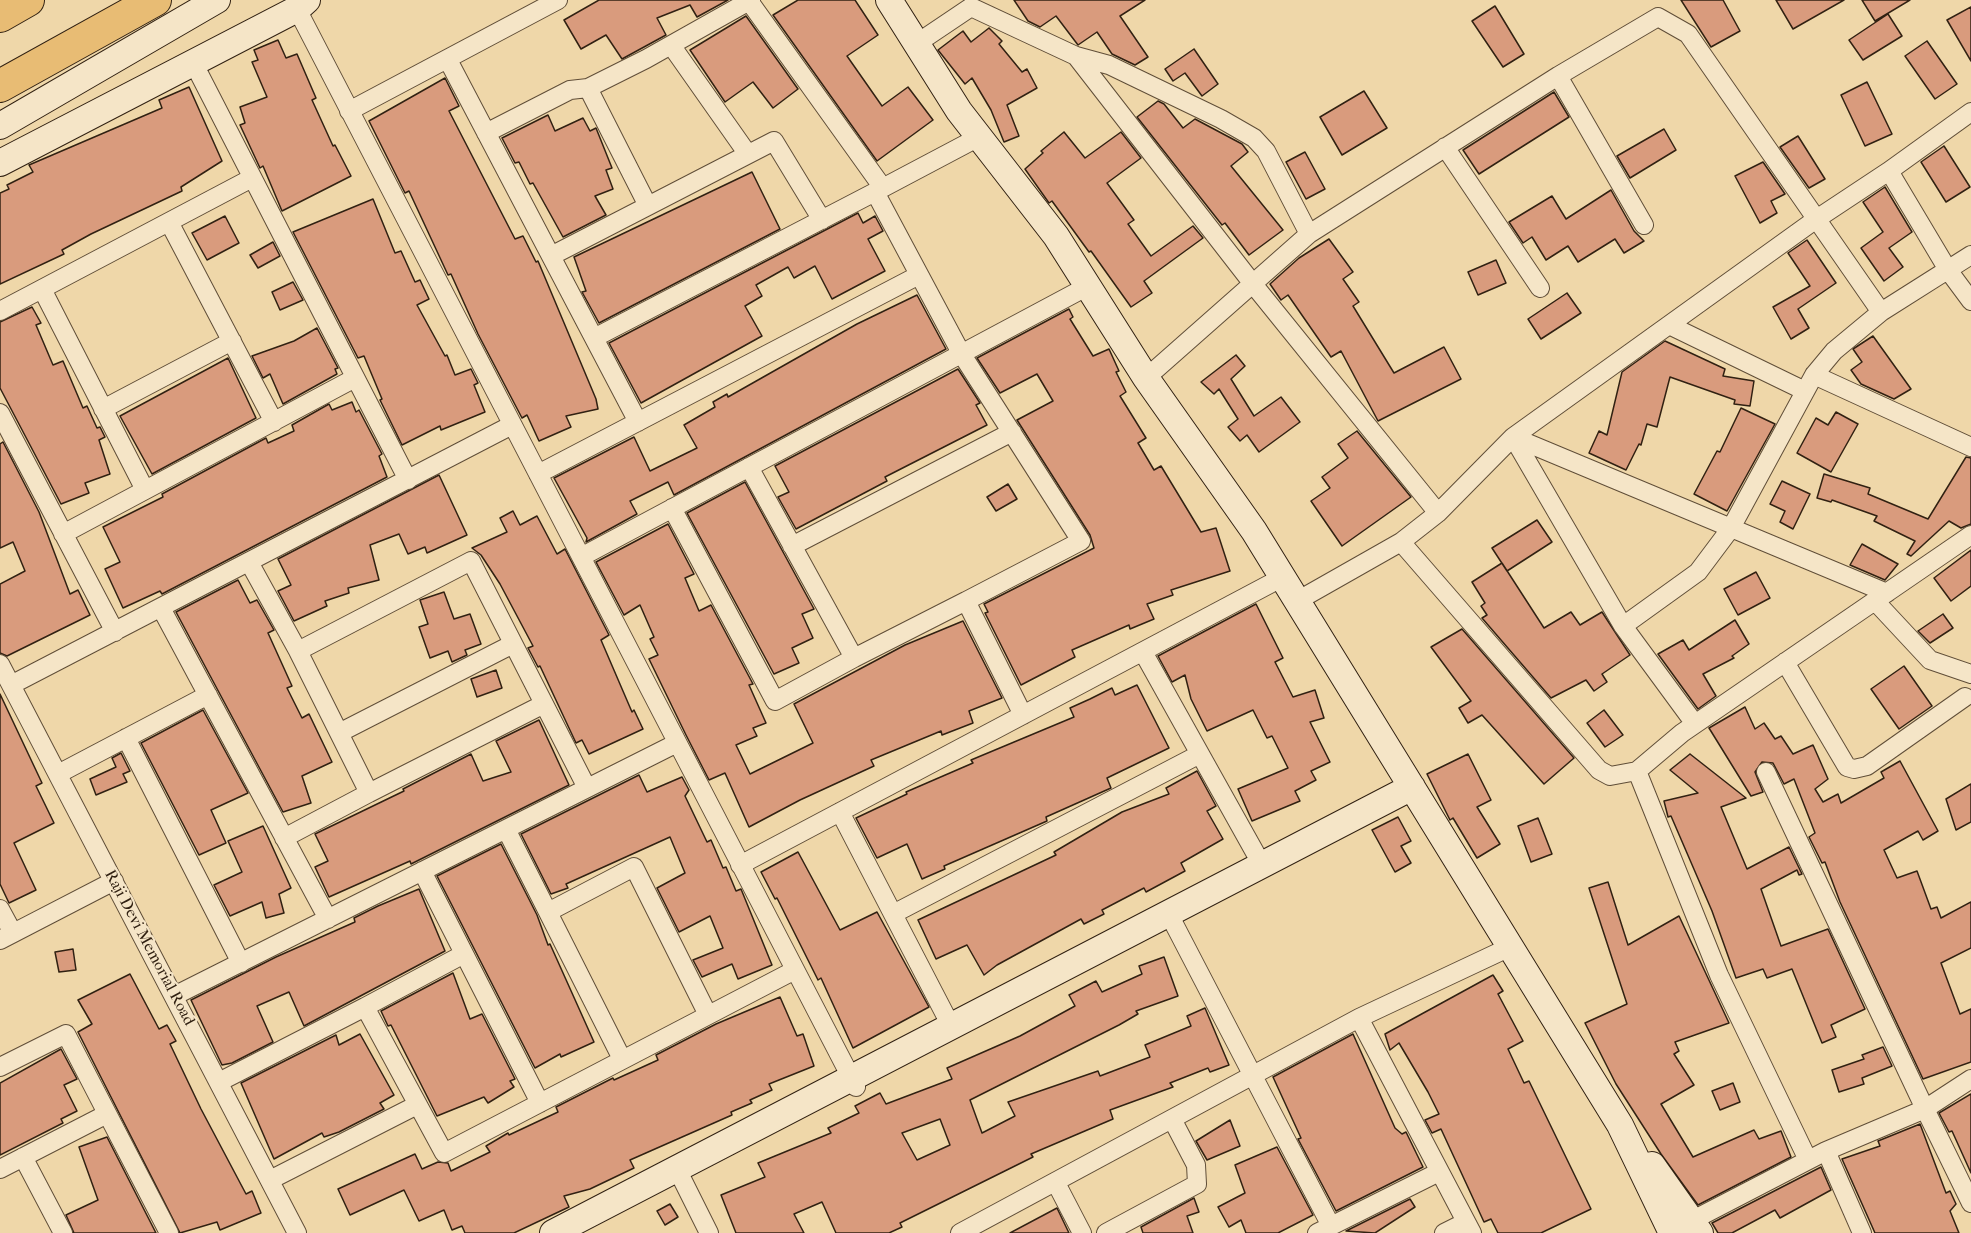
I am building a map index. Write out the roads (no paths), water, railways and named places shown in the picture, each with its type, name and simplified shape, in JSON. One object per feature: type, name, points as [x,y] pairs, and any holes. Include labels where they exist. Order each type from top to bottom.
[{"type":"highway","points":[[0,16],[28,0]]},
{"type":"highway","points":[[0,86],[155,0]]},
{"type":"street","points":[[0,126],[217,0]]},
{"type":"street","points":[[349,111],[558,0]]},
{"type":"street","points":[[889,0],[959,111],[1056,236],[1090,285],[1146,378],[1254,531],[1620,1125],[1681,1230],[1826,1151],[1925,1109],[1971,1079]]},
{"type":"street","points":[[486,133],[570,90],[588,88],[750,1],[879,190],[919,275],[962,354],[1081,541],[854,657],[775,701],[672,508]]},
{"type":"street","points":[[916,44],[976,3],[1076,56],[1109,65],[1221,119],[1254,138],[1266,151],[1309,234]]},
{"type":"street","points":[[0,163],[302,4],[349,111],[854,1083]]},
{"type":"street","points":[[1146,378],[1309,234],[1558,76],[1658,16],[1688,34],[1881,312]]},
{"type":"street","points":[[671,45],[747,153]]},
{"type":"street","points":[[1076,56],[1253,284],[1438,513]]},
{"type":"street","points":[[448,60],[638,422]]},
{"type":"street","points":[[193,63],[408,480]]},
{"type":"street","points":[[1558,76],[1644,225]]},
{"type":"street","points":[[588,88],[648,206]]},
{"type":"street","points":[[1297,601],[1401,543],[1438,513],[1514,436],[1815,220],[1889,171],[1971,112]]},
{"type":"street","points":[[594,338],[979,137]]},
{"type":"street","points":[[551,256],[774,141],[822,220]]},
{"type":"street","points":[[1445,147],[1540,288]]},
{"type":"street","points":[[1889,171],[1948,270],[1971,301]]},
{"type":"street","points":[[0,311],[252,178]]},
{"type":"street","points":[[169,222],[274,422]]},
{"type":"street","points":[[1623,626],[1698,572],[1731,528],[1809,383],[1834,351],[1881,312],[1971,255]]},
{"type":"street","points":[[538,474],[919,275]]},
{"type":"street","points":[[580,556],[1090,285]]},
{"type":"street","points":[[42,289],[145,490]]},
{"type":"street","points":[[1669,325],[1971,447]]},
{"type":"street","points":[[104,409],[232,341]]},
{"type":"street","points":[[63,534],[355,378]]},
{"type":"street","points":[[0,413],[115,632]]},
{"type":"street","points":[[11,686],[512,425]]},
{"type":"street","points":[[792,546],[1011,432]]},
{"type":"street","points":[[1514,436],[1731,528],[1881,597],[1930,660],[1971,674]]},
{"type":"street","points":[[1514,436],[1623,626],[1695,724]]},
{"type":"street","points":[[749,467],[854,657]]},
{"type":"street","points":[[1401,543],[1599,770],[1610,776],[1637,771],[1695,724],[1971,535]]},
{"type":"street","points":[[298,651],[471,561],[586,788]]},
{"type":"street","points":[[249,562],[298,651],[369,793]]},
{"type":"street","points":[[740,865],[1283,578]]},
{"type":"street","points":[[966,601],[1023,715]]},
{"type":"street","points":[[161,608],[328,919]]},
{"type":"street","points":[[339,733],[513,644]]},
{"type":"street","points":[[1143,652],[1262,864]]},
{"type":"street","points":[[1785,662],[1846,767],[1854,769],[1867,766],[1969,699]]},
{"type":"street","name":"Raji Devi Memorial Road","points":[[0,664],[270,1180],[291,1231]]},
{"type":"street","points":[[58,774],[208,695]]},
{"type":"street","points":[[284,837],[544,704]]},
{"type":"street","points":[[126,738],[241,963]]},
{"type":"street","points":[[174,996],[677,743]]},
{"type":"street","points":[[893,914],[1200,754]]},
{"type":"street","points":[[1637,771],[1719,975],[1808,1160]]},
{"type":"street","points":[[1766,772],[1971,1203]]},
{"type":"street","points":[[579,1233],[682,1179],[951,1026],[1262,864],[1415,792]]},
{"type":"street","points":[[553,1233],[1174,924],[1415,792]]},
{"type":"street","points":[[840,812],[951,1026]]},
{"type":"street","points":[[506,829],[622,1059]]},
{"type":"street","points":[[548,912],[634,867],[708,1015]]},
{"type":"street","points":[[422,872],[540,1102]]},
{"type":"street","points":[[0,909],[7,936],[114,881]]},
{"type":"street","points":[[1174,924],[1252,1074],[1324,1229],[1439,1172]]},
{"type":"street","points":[[960,1233],[1359,1018],[1510,947]]},
{"type":"street","points":[[219,1082],[464,954]]},
{"type":"street","points":[[365,1006],[444,1153],[795,970]]},
{"type":"street","points":[[1359,1018],[1469,1227],[1444,1233]]},
{"type":"street","points":[[0,1067],[66,1034],[169,1233]]},
{"type":"street","points":[[270,1180],[417,1106]]},
{"type":"street","points":[[0,1169],[107,1114]]},
{"type":"street","points":[[1106,1233],[1197,1184],[1196,1166],[1172,1119]]},
{"type":"street","points":[[1826,1151],[1862,1233]]},
{"type":"street","points":[[23,1157],[63,1233]]},
{"type":"street","points":[[682,1179],[709,1233]]},
{"type":"street","points":[[1056,1183],[1082,1233]]}]
